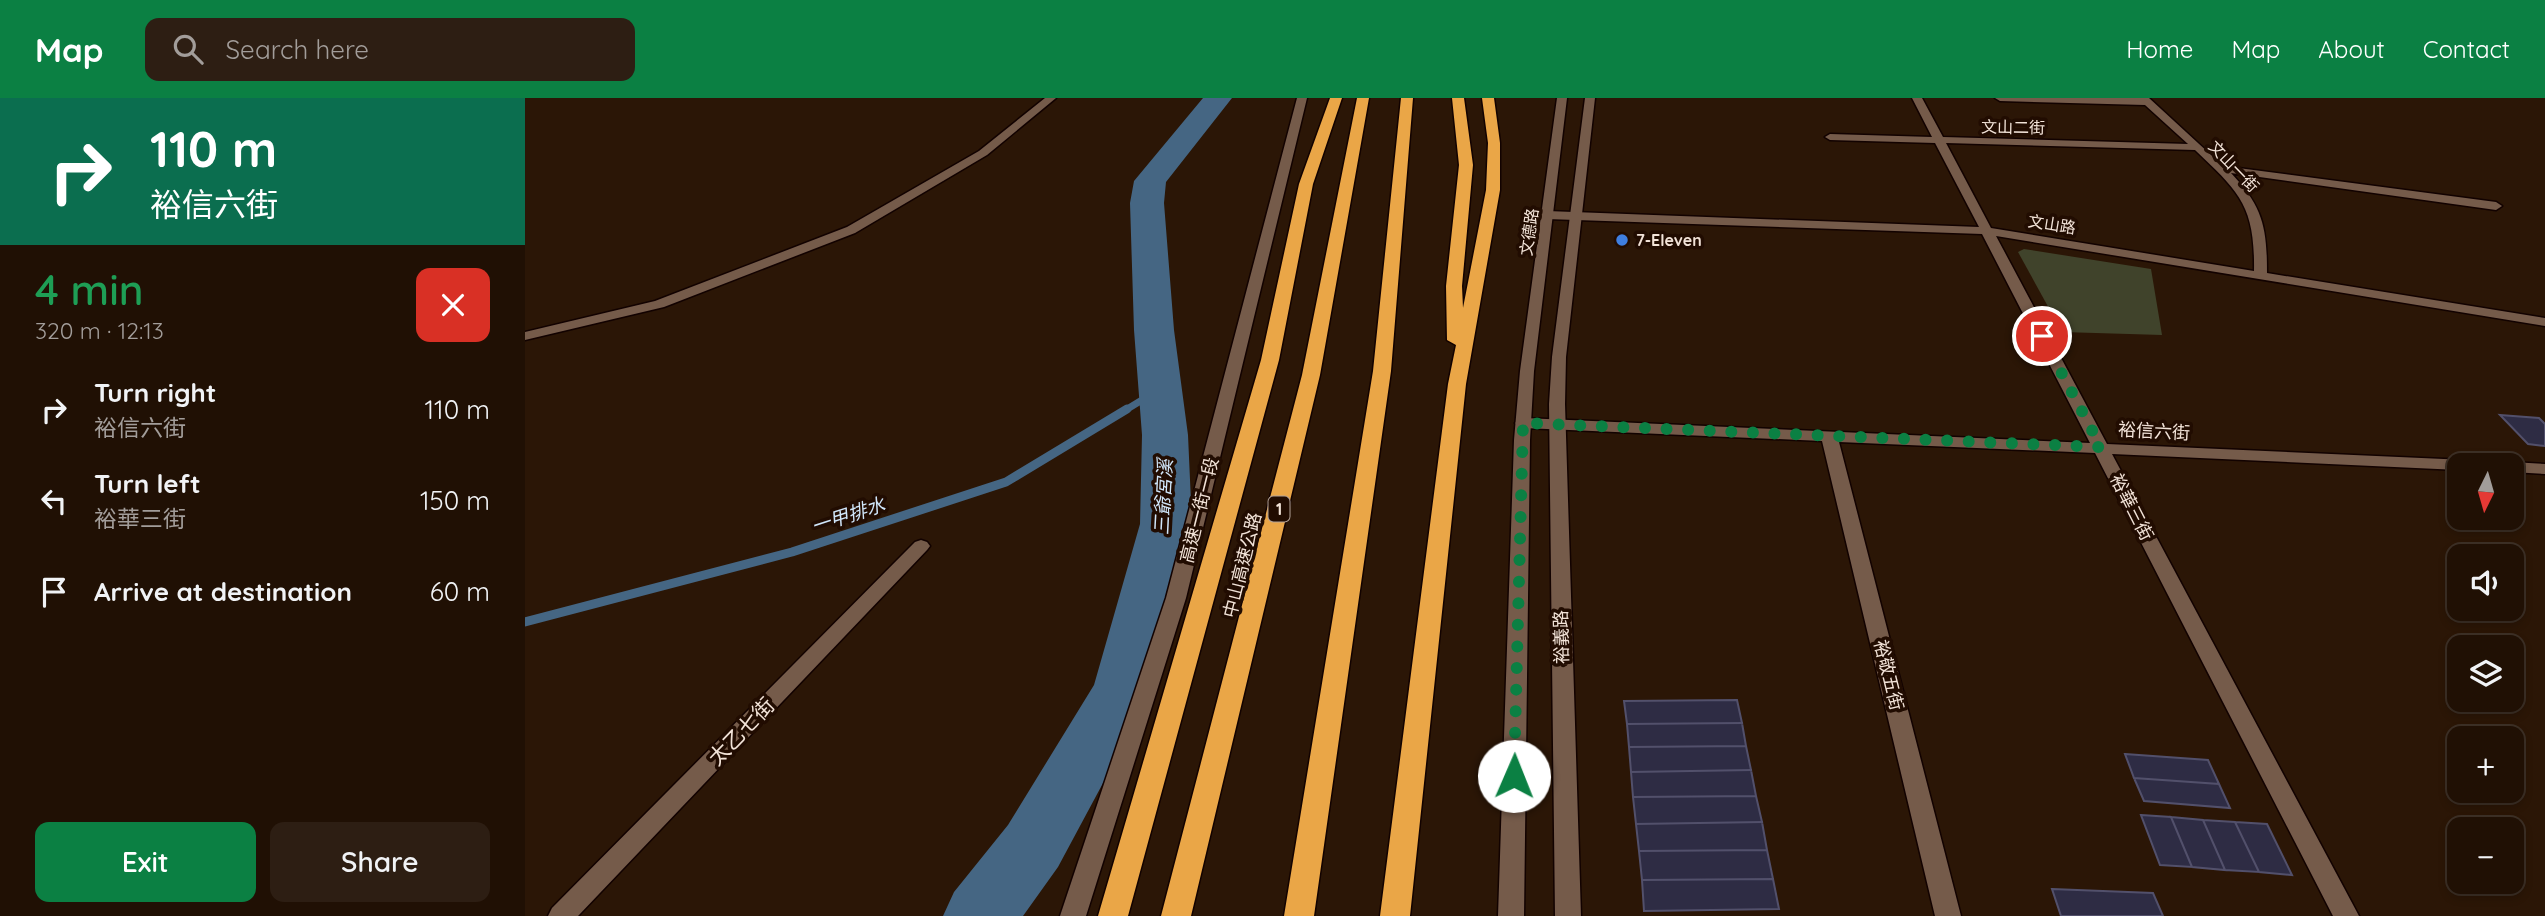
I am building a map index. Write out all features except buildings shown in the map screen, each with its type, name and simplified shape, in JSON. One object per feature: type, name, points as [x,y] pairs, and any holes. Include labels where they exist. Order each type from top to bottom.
[{"type":"highway","points":[[1113,916],[1271,360],[1306,184],[1336,98]]},
{"type":"highway","name":"中山高速公路","points":[[1176,916],[1311,375],[1363,98]]},
{"type":"highway","points":[[1299,916],[1382,371],[1407,98]]},
{"type":"highway","points":[[1457,384],[1454,286],[1466,165],[1458,98]]},
{"type":"highway","points":[[1395,916],[1457,384],[1493,190],[1494,143],[1488,98]]},
{"type":"street","points":[[525,336],[659,304],[852,230],[983,153],[1051,98]]},
{"type":"street","name":"高速一街一段","points":[[1073,916],[1176,598],[1302,98]]},
{"type":"street","name":"文德路","points":[[1523,423],[1527,371],[1562,98]]},
{"type":"street","points":[[1575,215],[1590,98]]},
{"type":"street","name":"裕華三街","points":[[1917,98],[2346,916]]},
{"type":"street","points":[[2000,98],[2145,100]]},
{"type":"street","name":"文山一街","points":[[2145,100],[2217,168],[2252,207],[2259,230],[2260,275]]},
{"type":"street","name":"文山二街","points":[[1831,137],[2194,147]]},
{"type":"street","points":[[2217,168],[2496,206]]},
{"type":"street","name":"文山路","points":[[1547,215],[1987,231],[2545,322]]},
{"type":"street","name":"裕義路","points":[[1569,916],[1557,424],[1559,358],[1575,215]]},
{"type":"street","points":[[1511,916],[1523,423]]},
{"type":"street","name":"裕信六街","points":[[1523,423],[2447,464]]},
{"type":"street","name":"裕敬五街","points":[[1829,435],[1948,916]]},
{"type":"street","points":[[2524,468],[2545,469]]},
{"type":"street","name":"太乙七街","points":[[561,916],[921,546]]},
{"type":"green space","points":[[2024,249],[2151,269],[2162,335],[2062,332],[2018,252]]},
{"type":"waterway","name":"三爺宮溪","points":[[980,916],[1033,846],[1124,688],[1166,524],[1165,435],[1154,330],[1147,203],[1150,181],[1218,98]]},
{"type":"waterway","name":"一甲排水","points":[[1124,411],[1160,389]]},
{"type":"waterway","name":"一甲排水","points":[[525,622],[792,552],[1006,482],[1127,409]]},
{"type":"place","name":"7-Eleven","points":[[1622,240]]},
{"type":"route","points":[[1514,776],[1523,423],[2101,447],[2042,336]]}]
